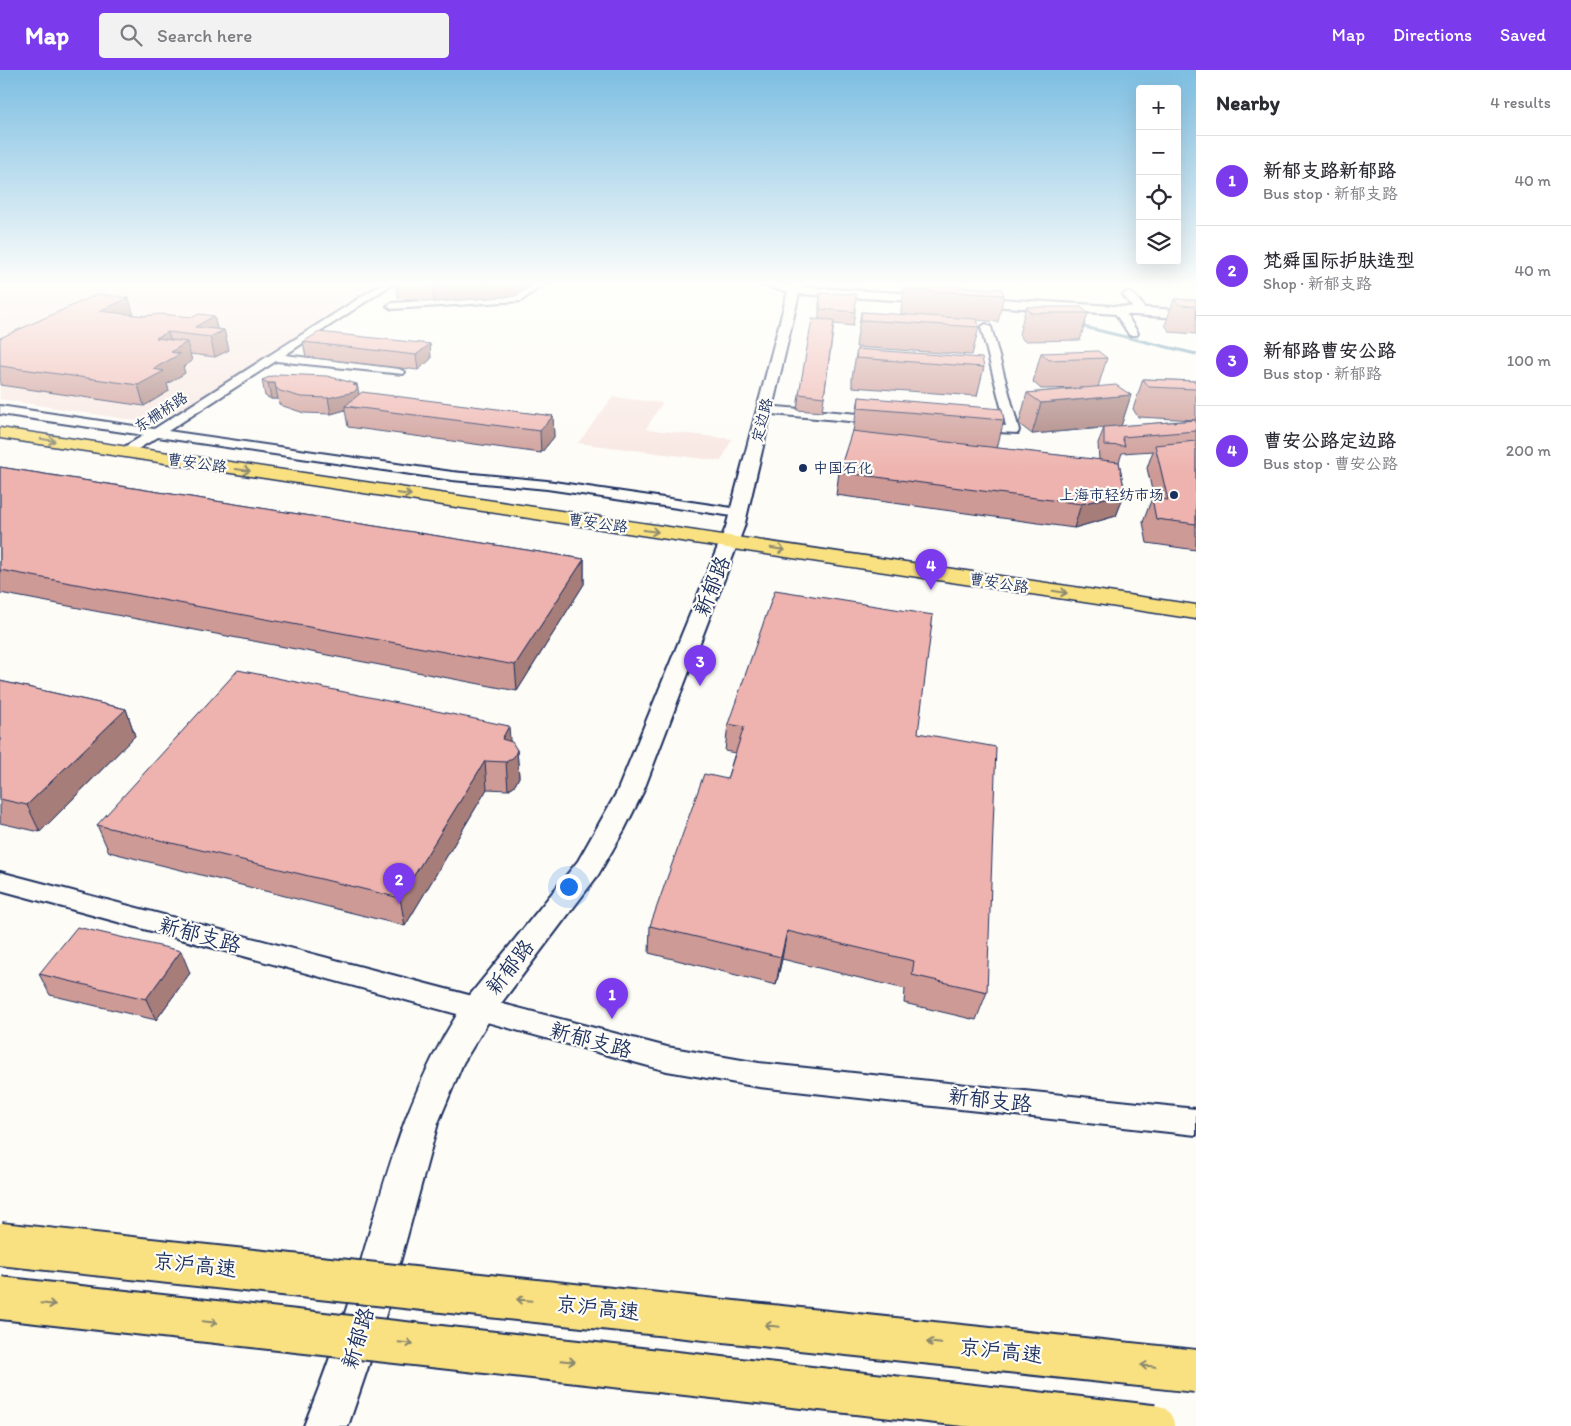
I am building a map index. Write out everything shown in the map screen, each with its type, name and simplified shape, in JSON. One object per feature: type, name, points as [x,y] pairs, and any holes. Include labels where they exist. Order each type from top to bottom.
[{"type":"highway","name":"曹安公路","points":[[0,418],[152,436],[734,527],[1196,594]]},
{"type":"highway","name":"曹安公路","points":[[0,432],[126,452],[734,527],[1196,612]]},
{"type":"highway","name":"京沪高速","points":[[0,1244],[1196,1371]]},
{"type":"highway","points":[[0,1298],[1153,1426]]},
{"type":"street","name":"东栅桥路","points":[[126,452],[291,346]]},
{"type":"street","name":"定边路","points":[[734,527],[780,346]]},
{"type":"street","points":[[963,426],[1013,430],[991,346]]},
{"type":"street","points":[[274,357],[399,372]]},
{"type":"street","points":[[0,410],[152,436]]},
{"type":"street","points":[[764,410],[894,421]]},
{"type":"street","name":"新郁路","points":[[326,1426],[345,1380],[369,1303],[405,1168],[425,1111],[450,1054],[477,1009],[587,868],[613,828],[630,792],[734,527]]},
{"type":"street","name":"新郁支路","points":[[0,881],[625,1049],[713,1069],[759,1076],[1196,1122]]},
{"type":"shaded area","points":[[0,346],[291,346],[155,424],[0,399]]},
{"type":"shaded area","points":[[613,397],[662,403],[646,429],[732,439],[721,461],[578,443]]},
{"type":"building","points":[[0,346],[180,346],[171,352],[180,354],[153,369],[164,371],[138,385],[0,366]]},
{"type":"building","points":[[340,346],[427,346],[416,355]]},
{"type":"building","points":[[807,346],[831,346],[824,397],[799,394]]},
{"type":"building","points":[[857,349],[982,358],[984,367],[856,358]]},
{"type":"building","points":[[1098,351],[1107,358],[1049,360],[1041,353]]},
{"type":"building","points":[[279,374],[327,376],[357,384],[353,385],[357,386],[357,389],[354,392],[328,398],[301,397],[280,391],[276,388],[275,383],[268,383],[262,380],[278,376]]},
{"type":"building","points":[[1143,379],[1196,381],[1196,389],[1149,387]]},
{"type":"building","points":[[1116,385],[1131,395],[1041,403],[1027,393]]},
{"type":"building","points":[[362,392],[553,416],[540,431],[345,406]]},
{"type":"building","points":[[859,397],[1002,409],[1004,420],[858,408]]},
{"type":"building","points":[[1196,420],[1196,431],[1122,437],[1125,446],[1104,445],[1104,427]]},
{"type":"building","points":[[852,431],[1119,462],[1125,493],[1081,504],[839,472]]},
{"type":"building","points":[[1196,441],[1196,524],[1156,519],[1152,498],[1168,500],[1155,445]]},
{"type":"building","points":[[0,467],[584,559],[515,665],[0,570]]},
{"type":"building","points":[[775,590],[933,615],[918,733],[996,747],[987,992],[912,975],[914,961],[787,931],[781,957],[650,926],[704,774],[727,779],[744,727],[728,724]]},
{"type":"building","points":[[238,670],[509,726],[502,739],[512,742],[517,750],[514,757],[506,762],[485,761],[400,898],[97,825]]},
{"type":"building","points":[[0,681],[126,709],[27,805],[0,799]]},
{"type":"building","points":[[77,927],[181,951],[146,999],[39,974]]},
{"type":"waterway","points":[[1164,346],[1196,354]]},
{"type":"place","name":"中国石化","points":[[803,468]]},
{"type":"place","name":"上海市轻纺市场","points":[[1174,495]]},
{"type":"place","name":"曹安公路定边路","points":[[931,590]]},
{"type":"place","name":"新郁路曹安公路","points":[[700,686]]},
{"type":"place","name":"梵舜国际护肤造型","points":[[399,904]]},
{"type":"place","name":"新郁支路新郁路","points":[[612,1019]]}]
